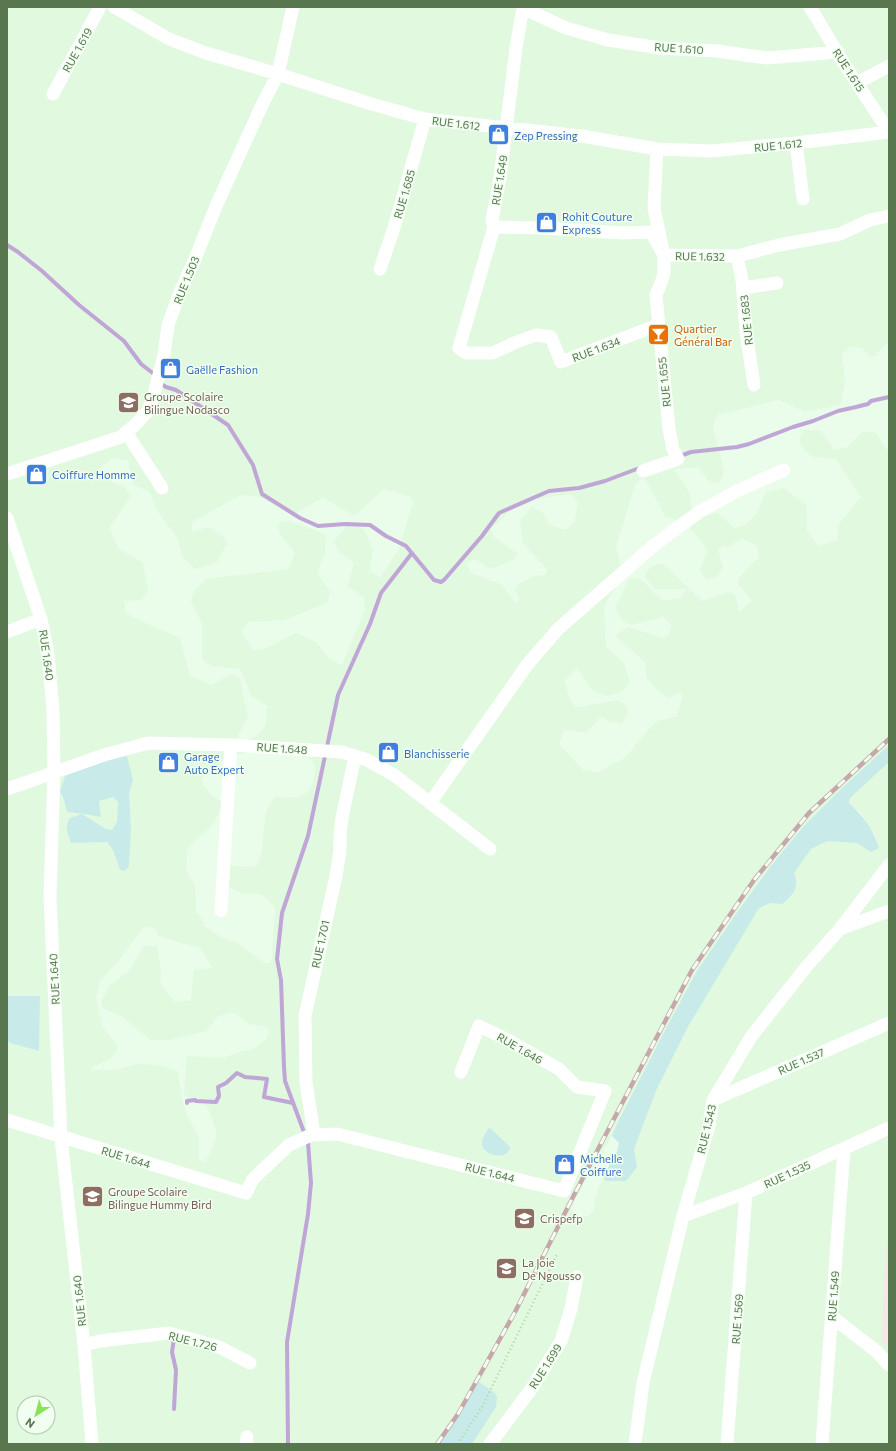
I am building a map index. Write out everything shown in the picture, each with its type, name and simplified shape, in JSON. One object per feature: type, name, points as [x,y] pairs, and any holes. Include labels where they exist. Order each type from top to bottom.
[{"type":"street","name":"RUE 1.619","points":[[53,94],[82,44],[100,7]]},
{"type":"street","name":"RUE 1.612","points":[[114,7],[169,39],[206,53],[425,119],[506,129],[582,136],[657,148],[711,151],[889,132]]},
{"type":"street","name":"RUE 1.503","points":[[7,474],[121,437],[148,411],[164,354],[168,326],[181,290],[216,206],[262,105],[278,74],[293,7]]},
{"type":"street","name":"RUE 1.649","points":[[459,348],[494,227],[492,220],[500,178],[523,7]]},
{"type":"street","name":"RUE 1.610","points":[[528,7],[529,11],[566,28],[608,40],[660,48],[717,50],[766,58],[838,52]]},
{"type":"street","name":"RUE 1.615","points":[[810,7],[857,84],[889,132]]},
{"type":"street","points":[[857,84],[889,66]]},
{"type":"street","name":"RUE 1.685","points":[[380,269],[394,228],[425,119]]},
{"type":"street","points":[[796,143],[803,199]]},
{"type":"street","name":"RUE 1.655","points":[[643,471],[678,459],[673,449],[669,429],[658,325],[656,295],[664,273],[664,255],[654,208],[657,148]]},
{"type":"street","name":"RUE 1.632","points":[[494,227],[542,228],[624,233],[651,232],[664,255],[737,256],[779,245],[840,234],[870,220],[889,216]]},
{"type":"street","name":"RUE 1.683","points":[[737,256],[743,288],[746,332],[754,385]]},
{"type":"street","points":[[743,288],[777,283]]},
{"type":"street","name":"RUE 1.634","points":[[459,348],[466,353],[493,353],[514,342],[536,336],[551,336],[562,362],[658,325]]},
{"type":"street","points":[[126,432],[162,488]]},
{"type":"street","points":[[430,803],[527,665],[558,629],[653,546],[699,512],[784,470]]},
{"type":"street","name":"RUE 1.640","points":[[7,518],[42,619],[49,661],[53,710],[54,772],[50,897],[62,1138],[84,1345],[92,1444]]},
{"type":"street","points":[[7,632],[42,619]]},
{"type":"street","name":"RUE 1.648","points":[[7,789],[104,755],[148,743],[232,745],[342,752],[367,760],[394,775],[490,849]]},
{"type":"street","points":[[221,911],[232,745]]},
{"type":"street","name":"RUE 1.701","points":[[309,1136],[305,1016],[336,876],[340,850],[342,818],[355,756]]},
{"type":"street","name":"RUE 1.543","points":[[635,1444],[643,1382],[683,1216],[709,1126],[712,1100],[750,1037],[807,966],[839,930],[889,865]]},
{"type":"street","points":[[839,930],[889,911]]},
{"type":"street","name":"RUE 1.537","points":[[712,1100],[889,1023]]},
{"type":"street","name":"RUE 1.646","points":[[461,1072],[479,1026],[504,1038],[558,1069],[578,1087],[604,1091]]},
{"type":"street","name":"RUE 1.644","points":[[7,1120],[246,1193],[253,1179],[289,1145],[309,1136],[337,1134],[564,1191],[604,1091]]},
{"type":"street","name":"RUE 1.535","points":[[683,1216],[746,1193],[889,1128]]},
{"type":"street","name":"RUE 1.549","points":[[822,1444],[844,1148]]},
{"type":"street","name":"RUE 1.569","points":[[727,1444],[746,1193]]},
{"type":"street","name":"RUE 1.699","points":[[490,1444],[532,1388],[561,1341],[571,1309],[577,1277]]},
{"type":"street","points":[[831,1316],[876,1352],[889,1365]]},
{"type":"street","name":"RUE 1.726","points":[[84,1345],[100,1341],[169,1334],[219,1347],[250,1363]]},
{"type":"path","points":[[458,1444],[484,1405],[557,1254]]},
{"type":"shaded area","points":[[7,7],[889,7],[889,345],[886,344],[875,356],[870,356],[862,348],[851,347],[842,354],[845,383],[840,405],[805,412],[779,400],[717,415],[713,426],[724,472],[719,483],[709,481],[698,467],[674,469],[690,494],[692,513],[687,517],[676,520],[665,516],[646,480],[641,479],[635,485],[616,547],[623,575],[604,606],[606,647],[624,663],[629,681],[623,692],[605,696],[590,688],[577,668],[565,680],[569,698],[576,708],[617,700],[627,706],[628,713],[622,723],[610,722],[601,716],[586,733],[564,729],[559,744],[584,771],[598,772],[625,758],[655,722],[677,716],[683,695],[679,692],[669,698],[659,692],[647,678],[645,662],[615,636],[628,627],[663,638],[668,636],[672,626],[664,617],[630,625],[621,618],[615,608],[630,578],[642,580],[662,601],[680,598],[687,589],[656,589],[644,576],[651,567],[662,563],[702,601],[730,592],[735,595],[739,612],[752,601],[738,584],[739,578],[759,557],[757,546],[742,538],[728,547],[722,546],[718,550],[723,567],[717,577],[707,579],[699,571],[708,550],[690,528],[700,518],[717,513],[735,528],[744,526],[757,514],[766,492],[784,488],[807,506],[807,531],[819,546],[837,540],[839,524],[861,497],[836,459],[813,457],[804,450],[799,440],[804,430],[821,431],[834,450],[846,448],[862,432],[875,432],[887,450],[889,449],[889,745],[840,790],[771,866],[736,914],[697,971],[662,1036],[612,1136],[574,1201],[571,1209],[575,1216],[588,1216],[594,1210],[595,1198],[603,1177],[606,1181],[634,1149],[656,1091],[689,1025],[759,907],[770,903],[783,904],[794,873],[811,849],[827,841],[857,843],[871,852],[879,848],[874,833],[862,814],[849,803],[850,798],[889,762],[889,1444],[472,1444],[496,1407],[476,1380],[458,1414],[437,1444],[7,1444],[7,1042],[39,1051],[40,997],[7,996]],"holes":[[[112,458],[128,461],[134,485],[150,492],[156,509],[178,539],[182,556],[195,569],[217,562],[228,541],[210,527],[192,532],[192,522],[241,495],[257,496],[294,515],[323,497],[354,516],[384,489],[411,497],[413,503],[399,549],[380,578],[370,571],[373,549],[363,528],[358,525],[346,527],[334,541],[339,552],[354,563],[348,586],[364,598],[365,610],[342,665],[331,661],[317,643],[296,633],[265,649],[253,650],[241,631],[248,622],[284,620],[327,603],[330,592],[317,572],[325,553],[326,536],[322,533],[289,521],[278,523],[280,534],[295,553],[289,569],[206,579],[194,591],[191,602],[202,623],[202,659],[211,666],[240,669],[252,696],[267,706],[266,725],[263,730],[255,737],[243,741],[238,739],[239,733],[248,718],[240,679],[231,674],[212,685],[190,676],[180,638],[134,618],[125,612],[124,601],[141,600],[148,591],[143,563],[119,549],[109,528],[131,496],[124,487],[98,475],[97,470]],[[571,494],[578,503],[574,523],[565,530],[549,525],[543,513],[532,507],[520,520],[523,543],[547,569],[546,575],[534,576],[518,584],[515,589],[520,600],[516,603],[501,584],[472,574],[466,564],[475,559],[490,569],[515,559],[517,553],[494,537],[491,529],[511,510],[536,499]],[[257,751],[305,755],[314,763],[315,769],[314,780],[309,791],[298,798],[275,797],[266,811],[262,848],[258,865],[252,867],[233,866],[228,864],[225,885],[242,893],[261,894],[275,907],[272,959],[269,964],[263,962],[238,943],[221,937],[206,927],[196,910],[195,886],[186,870],[187,852],[189,846],[211,827],[222,807],[221,801],[211,795],[203,785],[202,780],[204,773],[212,765],[233,755]],[[133,780],[129,793],[131,828],[129,866],[125,871],[120,870],[113,850],[107,842],[71,843],[82,814],[106,829],[112,830],[117,822],[118,802],[113,797],[99,801],[101,817],[85,814],[67,812],[60,792]],[[147,926],[157,930],[158,936],[200,948],[213,968],[194,970],[191,1000],[175,1002],[160,983],[161,971],[157,946],[144,946],[128,972],[109,986],[101,1003],[104,1009],[121,1016],[151,1040],[169,1040],[206,1031],[217,1017],[229,1013],[235,1013],[249,1024],[267,1027],[269,1033],[266,1039],[255,1048],[224,1058],[187,1056],[184,1094],[194,1102],[205,1105],[209,1110],[217,1134],[211,1152],[205,1162],[199,1160],[199,1137],[187,1116],[181,1094],[178,1071],[156,1065],[139,1064],[115,1070],[91,1070],[94,1066],[110,1059],[117,1050],[116,1044],[102,1026],[96,998],[100,981],[119,960],[142,929]]]},
{"type":"shaded area","points":[[889,745],[889,762],[850,798],[849,803],[867,823],[874,834],[879,848],[871,852],[857,843],[827,841],[811,849],[794,873],[796,878],[796,887],[790,897],[783,904],[770,903],[759,908],[689,1025],[656,1091],[634,1149],[637,1167],[626,1181],[606,1181],[603,1177],[617,1151],[619,1143],[612,1136],[615,1128],[697,971],[771,866],[804,826],[840,790]]},
{"type":"shaded area","points":[[127,756],[133,780],[129,793],[131,828],[129,866],[125,871],[120,870],[113,850],[107,842],[71,843],[67,830],[67,824],[70,818],[82,814],[106,829],[112,830],[117,822],[118,802],[113,797],[99,801],[101,817],[85,814],[67,812],[60,792],[66,773],[102,758]]},
{"type":"shaded area","points":[[7,996],[40,996],[39,1051],[7,1042]]},
{"type":"shaded area","points":[[490,1128],[510,1147],[508,1152],[505,1154],[500,1156],[490,1154],[483,1148],[482,1140]]},
{"type":"shaded area","points":[[889,1225],[889,1349],[882,1342],[884,1278]]},
{"type":"shaded area","points":[[476,1380],[495,1393],[497,1397],[496,1407],[472,1444],[437,1444],[458,1414]]},
{"type":"waterway","points":[[7,245],[42,271],[79,305],[124,341],[141,364],[155,376]]},
{"type":"waterway","points":[[160,383],[166,387],[176,390],[228,425],[253,465],[262,494],[300,518],[318,526],[345,524],[370,525],[386,536],[406,546],[434,580],[441,582],[482,536],[499,513],[549,491],[579,488],[605,481],[642,467]]},
{"type":"waterway","points":[[680,456],[691,452],[737,447],[749,444],[838,411],[889,397]]},
{"type":"waterway","points":[[288,1444],[287,1342],[308,1214],[311,1183],[308,1143],[285,1081],[281,980],[277,959],[282,913],[308,836],[338,695],[370,624],[381,593],[412,553]]},
{"type":"waterway","points":[[187,1103],[187,1101],[195,1100],[216,1102],[219,1096],[218,1087],[226,1083],[237,1073],[245,1077],[267,1079],[264,1097],[293,1103]]},
{"type":"waterway","points":[[174,1339],[172,1352],[176,1370],[174,1409]]},
{"type":"railway","points":[[437,1444],[458,1414],[515,1312],[573,1197],[692,970],[754,880],[809,813],[889,739]]},
{"type":"place","name":"Zep Pressing","points":[[499,135]]},
{"type":"place","name":"Rohit Couture Express","points":[[547,222]]},
{"type":"place","name":"Quartier Général Bar","points":[[658,334]]},
{"type":"place","name":"Gaëlle Fashion","points":[[171,369]]},
{"type":"place","name":"Groupe Scolaire Bilingue Nodasco","points":[[129,402]]},
{"type":"place","name":"Coiffure Homme","points":[[37,474]]},
{"type":"place","name":"Blanchisserie","points":[[389,753]]},
{"type":"place","name":"Garage Auto Expert","points":[[169,762]]},
{"type":"place","name":"Michelle Coiffure","points":[[565,1164]]},
{"type":"place","name":"Groupe Scolaire Bilingue Hummy Bird","points":[[92,1197]]},
{"type":"place","name":"Crispefp","points":[[525,1218]]},
{"type":"place","name":"La Joie De Ngousso","points":[[507,1268]]}]
